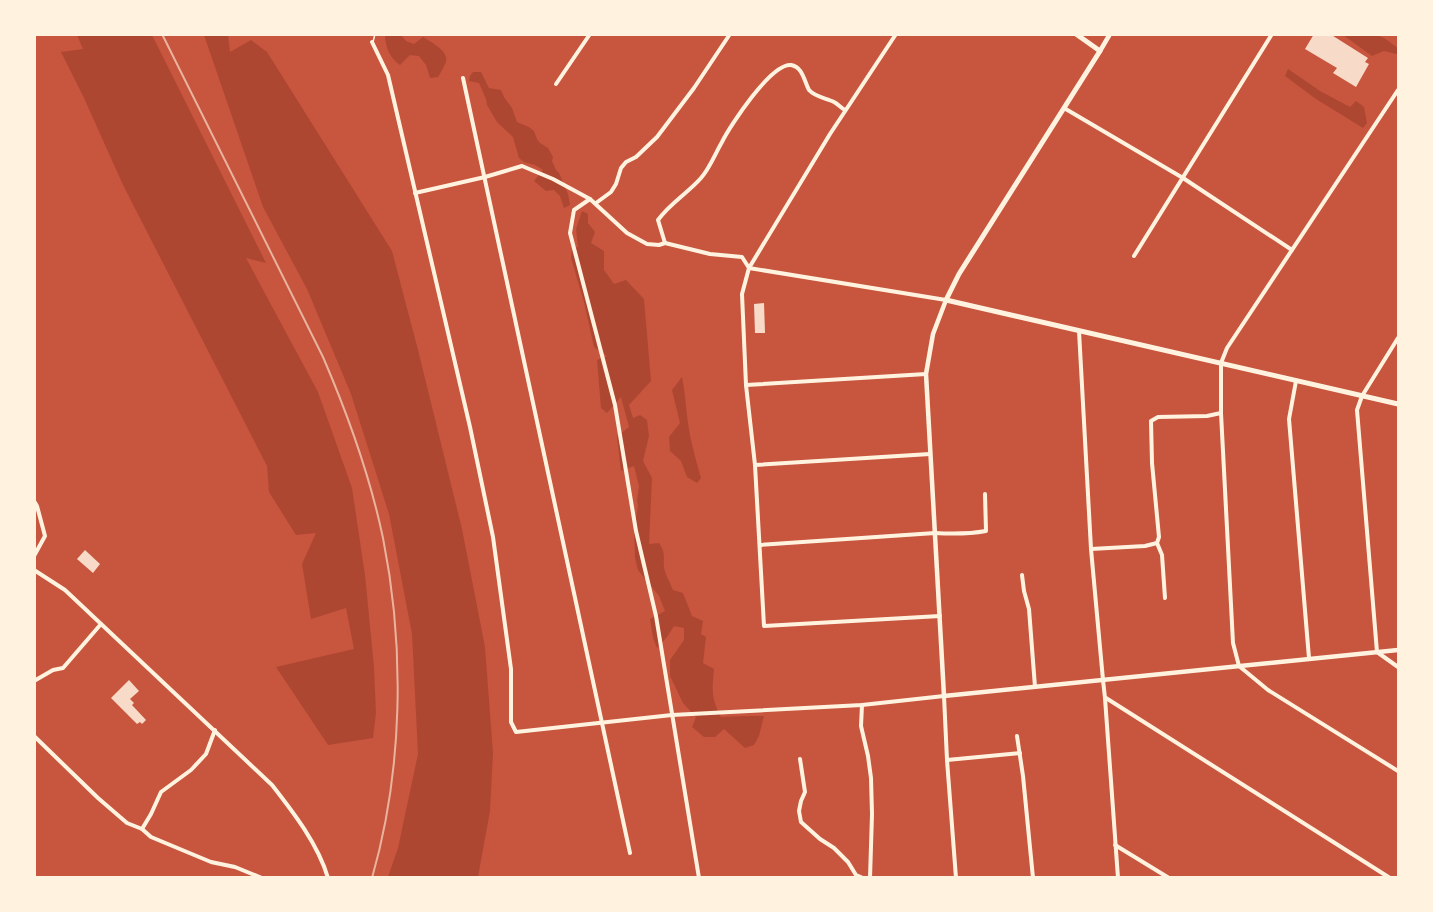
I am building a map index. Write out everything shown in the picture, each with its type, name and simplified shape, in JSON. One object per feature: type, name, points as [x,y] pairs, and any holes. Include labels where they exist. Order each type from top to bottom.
[{"type":"main road","points":[[1076,34],[1100,51],[959,274],[946,300],[1398,405]]},
{"type":"street","points":[[556,84],[590,34]]},
{"type":"street","points":[[596,203],[611,192],[626,162],[636,157],[657,137],[694,88],[730,34]]},
{"type":"street","points":[[896,34],[845,110],[749,268],[742,294],[746,385],[755,465],[765,626],[941,616]]},
{"type":"street","points":[[1100,51],[1110,34]]},
{"type":"street","points":[[1134,256],[1272,34]]},
{"type":"street","points":[[372,42],[388,75],[470,427],[493,537],[511,669],[511,722],[516,732],[672,715],[862,705],[1398,650]]},
{"type":"street","points":[[665,243],[658,220],[674,201],[701,179],[722,141],[754,93],[775,71],[784,66],[796,67],[810,90],[845,110]]},
{"type":"street","points":[[463,78],[630,853]]},
{"type":"street","points":[[1398,90],[1227,348],[1221,363],[1221,413],[1233,643],[1239,666],[1268,690],[1398,771]]},
{"type":"street","points":[[1064,108],[1183,178],[1292,250]]},
{"type":"street","points":[[415,194],[522,166],[590,198],[627,233],[647,244],[665,243],[710,254],[742,256],[749,268]]},
{"type":"street","points":[[590,198],[574,210],[570,233],[615,405],[636,531],[656,616],[699,878]]},
{"type":"street","points":[[749,268],[946,300],[933,334],[926,374],[941,616],[947,760],[956,878]]},
{"type":"street","points":[[1078,331],[1091,549],[1106,698],[1118,878]]},
{"type":"street","points":[[1398,338],[1362,396],[1358,410],[1377,652],[1398,667]]},
{"type":"street","points":[[746,385],[926,374]]},
{"type":"street","points":[[1296,381],[1288,419],[1309,658]]},
{"type":"street","points":[[1165,598],[1162,555],[1157,543],[1159,537],[1152,463],[1151,421],[1158,417],[1207,416],[1221,413]]},
{"type":"street","points":[[755,465],[930,454]]},
{"type":"street","points":[[760,545],[986,531],[985,494]]},
{"type":"street","points":[[34,501],[45,536],[34,556]]},
{"type":"street","points":[[1091,549],[1144,546],[1157,543]]},
{"type":"street","points":[[34,570],[65,590],[272,785],[293,812],[324,865],[328,878]]},
{"type":"street","points":[[1022,575],[1029,609],[1035,687]]},
{"type":"street","points":[[34,681],[53,670],[63,668],[101,624]]},
{"type":"street","points":[[1106,698],[1390,878]]},
{"type":"street","points":[[862,705],[861,726],[871,778],[870,878]]},
{"type":"street","points":[[142,829],[161,792],[191,770],[206,754],[214,730]]},
{"type":"street","points":[[34,736],[127,823],[142,829],[151,837],[211,862],[235,867],[261,878]]},
{"type":"street","points":[[1017,736],[1034,878]]},
{"type":"street","points":[[947,760],[1020,753]]},
{"type":"street","points":[[800,759],[805,792],[799,811],[801,822],[834,848],[848,862],[856,875],[863,878]]},
{"type":"street","points":[[1115,845],[1169,878]]},
{"type":"lane","points":[[372,42],[375,34]]},
{"type":"shaded area","points":[[1368,34],[1382,37],[1398,48],[1398,53],[1384,51],[1372,56],[1343,35]]},
{"type":"shaded area","points":[[77,35],[152,35],[266,263],[246,258],[318,392],[352,488],[365,575],[374,667],[376,713],[373,738],[328,745],[276,667],[354,649],[346,608],[311,619],[302,564],[316,533],[296,535],[269,492],[267,466],[123,185],[61,52],[83,49]]},
{"type":"shaded area","points":[[204,35],[228,35],[230,52],[251,40],[267,52],[392,251],[462,529],[485,647],[493,753],[490,811],[478,877],[388,877],[398,848],[418,754],[412,634],[389,514],[351,394],[307,289],[263,207]]},
{"type":"shaded area","points":[[385,35],[401,35],[406,41],[414,44],[423,37],[439,47],[445,54],[446,62],[438,77],[430,78],[426,65],[419,56],[410,55],[400,65],[396,62],[389,52]]},
{"type":"shaded area","points":[[1288,69],[1320,91],[1350,107],[1356,101],[1364,107],[1367,123],[1363,128],[1316,99],[1285,76]]},
{"type":"shaded area","points":[[473,72],[481,72],[489,88],[501,90],[517,122],[534,131],[540,143],[548,148],[568,194],[570,205],[564,208],[560,196],[554,190],[546,191],[534,181],[543,170],[519,158],[513,137],[497,122],[487,105],[479,83],[469,81]]},
{"type":"shaded area","points":[[582,211],[588,214],[588,223],[595,232],[591,243],[604,251],[604,270],[614,284],[626,280],[644,299],[651,381],[629,405],[633,418],[640,415],[647,420],[649,436],[643,461],[652,478],[649,544],[659,543],[663,552],[665,573],[673,590],[683,593],[692,616],[703,621],[701,634],[706,637],[703,663],[714,669],[713,694],[721,717],[764,716],[754,745],[745,748],[724,729],[715,737],[704,737],[692,727],[696,717],[683,703],[670,676],[670,660],[684,640],[684,628],[674,626],[657,648],[653,638],[650,619],[665,611],[659,596],[638,570],[635,558],[634,529],[639,486],[634,466],[621,471],[617,436],[629,427],[621,397],[607,413],[601,408],[597,360],[607,356],[594,347],[571,258],[572,248],[578,247],[576,229]]},
{"type":"shaded area","points":[[682,377],[690,435],[701,478],[697,483],[687,477],[681,461],[670,451],[669,437],[680,423],[672,390]]},
{"type":"building","points":[[1314,34],[1330,34],[1368,58],[1365,62],[1369,64],[1356,87],[1333,73],[1337,68],[1305,49]]},
{"type":"building","points":[[764,303],[765,333],[755,333],[754,304]]},
{"type":"building","points":[[85,550],[100,564],[93,573],[77,559]]},
{"type":"building","points":[[129,680],[139,691],[130,699],[134,703],[132,705],[146,720],[142,724],[140,722],[137,724],[111,698]]},
{"type":"railway","points":[[162,34],[323,357],[358,446],[378,515],[395,622],[397,709],[390,795],[372,878]]}]
